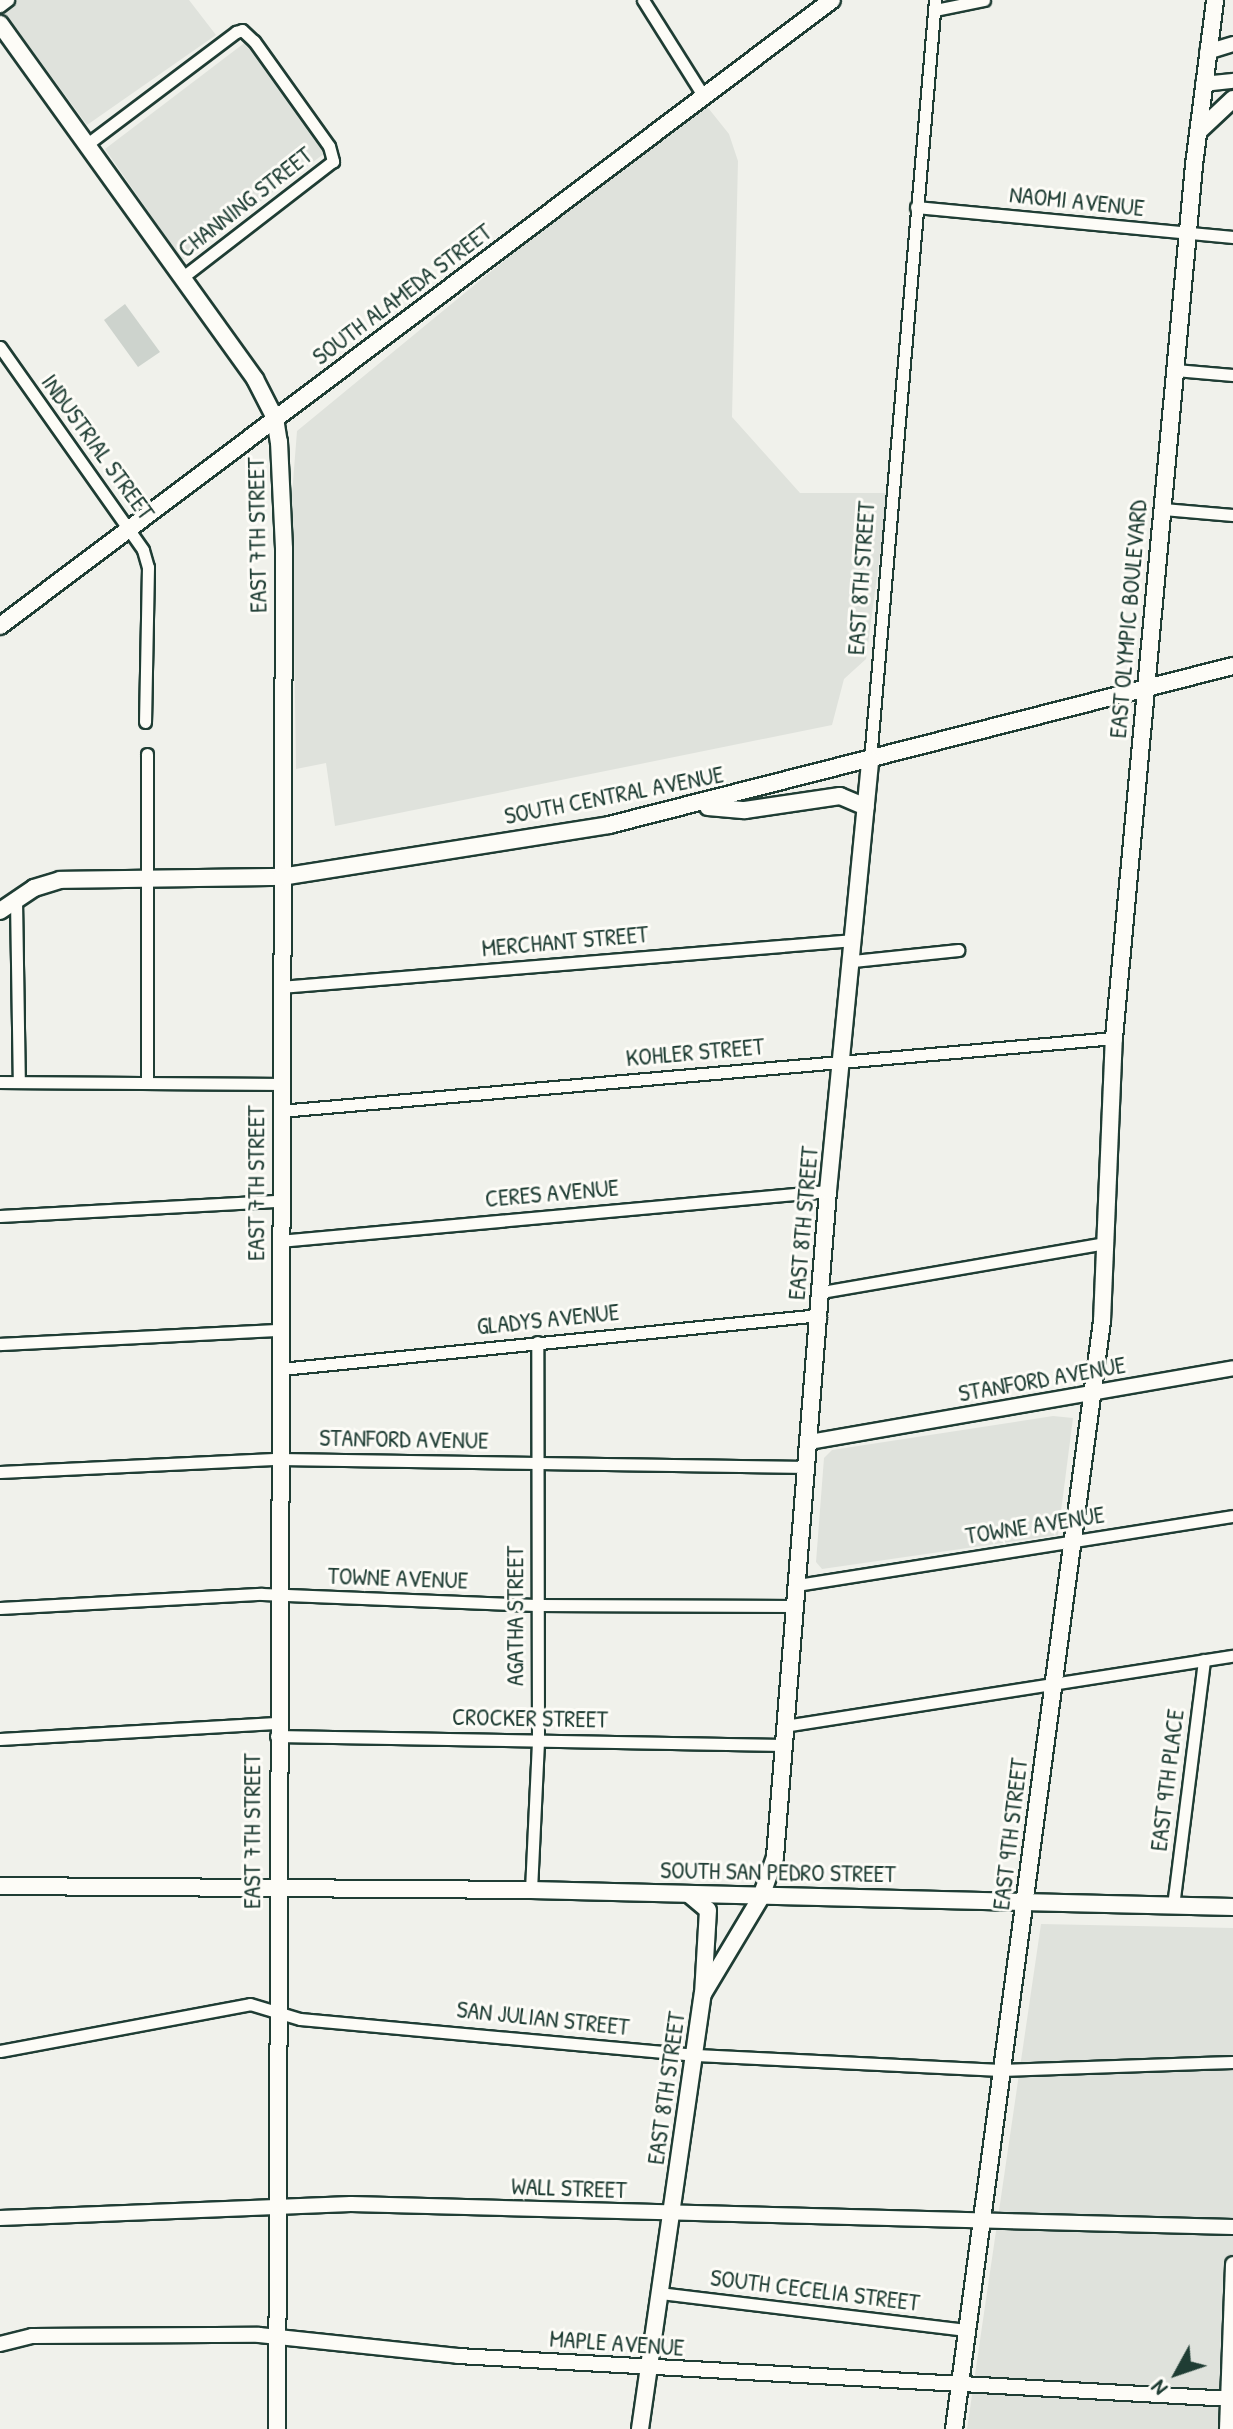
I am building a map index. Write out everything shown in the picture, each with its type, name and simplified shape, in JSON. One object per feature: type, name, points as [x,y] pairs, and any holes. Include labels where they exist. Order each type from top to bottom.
[{"type":"main road","name":"SOUTH ALAMEDA STREET","points":[[0,626],[832,0]]},
{"type":"main road","name":"EAST OLYMPIC BOULEVARD","points":[[1106,1243],[1114,1038],[1198,132],[1215,0]]},
{"type":"main road","name":"EAST 7TH STREET","points":[[0,24],[255,379],[275,418],[284,549],[279,1241],[281,1369],[276,1729],[277,2429]]},
{"type":"main road","points":[[1198,132],[1233,99]]},
{"type":"main road","name":"SOUTH CENTRAL AVENUE","points":[[0,911],[16,900],[60,880],[281,877],[694,807],[1233,666]]},
{"type":"main road","name":"EAST 8TH STREET","points":[[640,2429],[703,1994],[761,1897],[775,1857],[828,1191],[853,961],[870,760]]},
{"type":"main road","points":[[694,807],[745,810],[840,796],[866,807]]},
{"type":"main road","name":"EAST 9TH STREET","points":[[954,2429],[1073,1541],[1106,1243]]},
{"type":"main road","points":[[0,1886],[276,1887]]},
{"type":"main road","name":"SOUTH SAN PEDRO STREET","points":[[276,1887],[1233,1907]]},
{"type":"main road","points":[[689,1895],[708,1910],[703,1994]]},
{"type":"street","points":[[0,6],[8,0]]},
{"type":"street","points":[[643,0],[704,97]]},
{"type":"street","points":[[935,5],[984,0]]},
{"type":"street","name":"EAST 8TH STREET","points":[[870,760],[935,5]]},
{"type":"street","name":"CHANNING STREET","points":[[86,145],[242,30],[329,146],[333,161],[183,277]]},
{"type":"street","points":[[1207,52],[1233,44]]},
{"type":"street","points":[[1203,84],[1233,81]]},
{"type":"street","name":"NAOMI AVENUE","points":[[916,207],[1233,237]]},
{"type":"street","name":"INDUSTRIAL STREET","points":[[0,347],[129,526],[148,567],[145,722]]},
{"type":"street","points":[[1175,370],[1233,375]]},
{"type":"street","points":[[1163,509],[1233,515]]},
{"type":"street","points":[[147,754],[150,878],[147,1083]]},
{"type":"street","points":[[16,900],[19,1082]]},
{"type":"street","name":"MERCHANT STREET","points":[[280,987],[854,940]]},
{"type":"street","points":[[853,961],[958,950]]},
{"type":"street","name":"KOHLER STREET","points":[[280,1111],[1114,1038]]},
{"type":"street","points":[[0,1082],[280,1084]]},
{"type":"street","name":"CERES AVENUE","points":[[279,1241],[828,1191]]},
{"type":"street","points":[[0,1216],[280,1201]]},
{"type":"street","points":[[822,1292],[1106,1243]]},
{"type":"street","name":"GLADYS AVENUE","points":[[281,1369],[820,1315]]},
{"type":"street","points":[[0,1344],[281,1330]]},
{"type":"street","name":"AGATHA STREET","points":[[531,1890],[538,1739],[537,1342]]},
{"type":"street","name":"STANFORD AVENUE","points":[[810,1442],[1233,1368]]},
{"type":"street","name":"STANFORD AVENUE","points":[[0,1472],[279,1459],[808,1467]]},
{"type":"street","name":"TOWNE AVENUE","points":[[797,1585],[1233,1516]]},
{"type":"street","name":"TOWNE AVENUE","points":[[0,1608],[278,1595],[536,1605],[795,1606]]},
{"type":"street","points":[[784,1726],[1233,1656]]},
{"type":"street","name":"EAST 9TH PLACE","points":[[1173,1906],[1204,1660]]},
{"type":"street","name":"CROCKER STREET","points":[[0,1739],[276,1729],[783,1745]]},
{"type":"street","name":"SAN JULIAN STREET","points":[[0,2051],[250,2004],[300,2019],[696,2055],[1001,2070],[1233,2062]]},
{"type":"street","name":"WALL STREET","points":[[0,2218],[278,2207],[672,2212],[1233,2227]]},
{"type":"street","points":[[1227,2429],[1233,2264]]},
{"type":"street","name":"SOUTH CECELIA STREET","points":[[660,2293],[965,2330]]},
{"type":"street","name":"MAPLE AVENUE","points":[[0,2344],[32,2336],[278,2338],[371,2350],[958,2387],[1230,2399]]},
{"type":"shaded area","points":[[0,0],[189,0],[216,35],[87,125],[8,17],[0,22]]},
{"type":"shaded area","points":[[247,41],[325,153],[182,260],[105,149]]},
{"type":"shaded area","points":[[705,104],[729,134],[738,161],[732,417],[800,493],[888,493],[866,659],[844,679],[832,725],[335,826],[326,763],[296,769],[292,495],[297,431],[635,153]]},
{"type":"shaded area","points":[[125,304],[160,352],[138,367],[104,320]]},
{"type":"shaded area","points":[[1053,1416],[1073,1418],[1058,1535],[822,1569],[816,1562],[824,1458],[832,1450]]},
{"type":"shaded area","points":[[1041,1924],[1233,1928],[1233,2429],[967,2429]]}]
